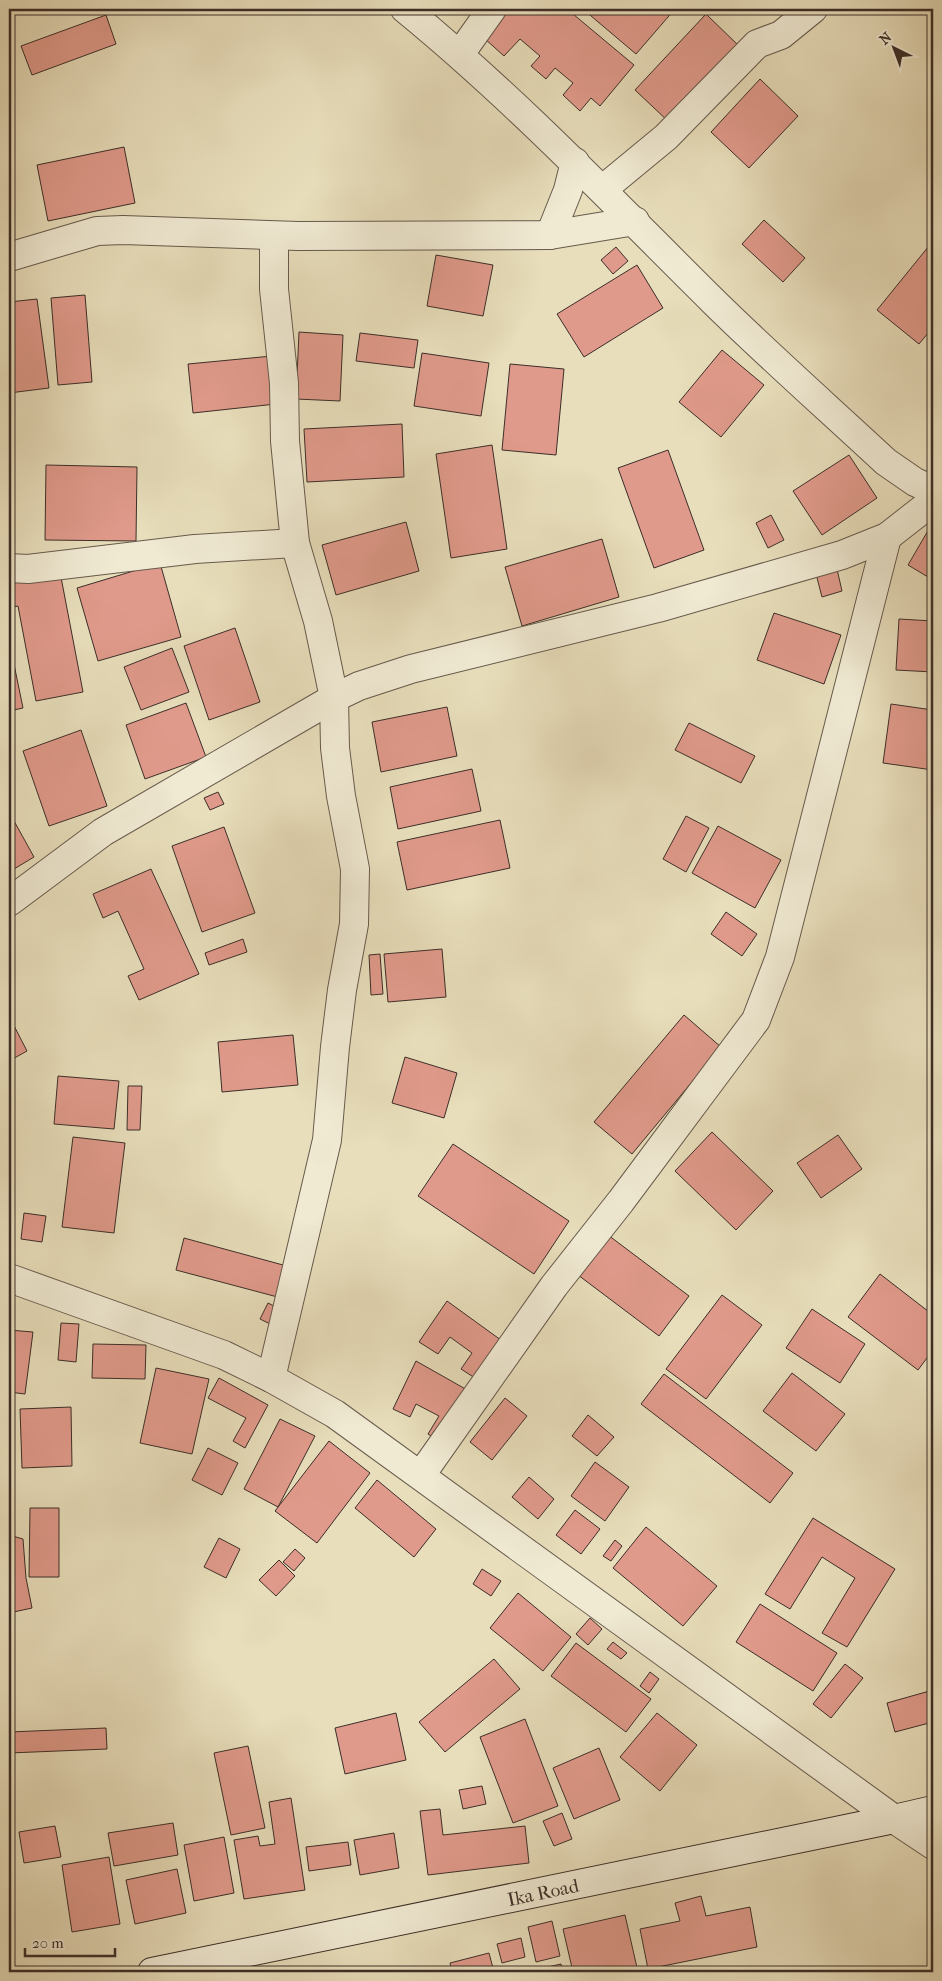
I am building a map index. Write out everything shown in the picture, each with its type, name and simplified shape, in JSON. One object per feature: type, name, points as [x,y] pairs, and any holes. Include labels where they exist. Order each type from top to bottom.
[{"type":"street","points":[[405,9],[460,54],[603,189],[716,304],[886,462],[915,482],[933,490]]},
{"type":"street","points":[[460,54],[492,9]]},
{"type":"street","points":[[603,189],[666,137],[757,44],[780,35],[812,9]]},
{"type":"street","points":[[550,235],[568,190],[574,162]]},
{"type":"street","points":[[9,257],[97,231],[123,230],[274,236],[550,235],[634,221]]},
{"type":"street","points":[[271,1378],[327,1140],[334,1047],[354,924],[355,869],[341,796],[335,748],[334,698],[318,620],[295,543],[285,441],[284,384],[274,290],[274,236]]},
{"type":"street","points":[[9,902],[103,832],[334,698],[359,686],[411,669],[676,603],[842,555],[887,537],[933,501]]},
{"type":"street","points":[[421,1475],[554,1286],[627,1193],[756,1020],[780,957],[887,537]]},
{"type":"street","points":[[9,568],[37,568],[195,549],[295,543]]},
{"type":"street","points":[[9,1278],[224,1354],[335,1414],[894,1820],[933,1845]]},
{"type":"street","name":"Ika Road","points":[[152,1972],[894,1820],[933,1810]]},
{"type":"building","points":[[509,9],[567,9],[634,65],[600,106],[591,98],[580,111],[563,95],[573,83],[555,68],[546,79],[531,66],[540,56],[520,39],[504,56],[484,38]]},
{"type":"building","points":[[585,9],[675,9],[636,54]]},
{"type":"building","points":[[706,14],[740,47],[670,123],[635,90]]},
{"type":"building","points":[[106,15],[116,44],[32,75],[21,46]]},
{"type":"building","points":[[760,79],[798,116],[749,168],[711,132]]},
{"type":"building","points":[[124,147],[135,203],[48,221],[37,165]]},
{"type":"building","points":[[764,220],[805,258],[783,282],[742,244]]},
{"type":"building","points":[[933,241],[933,327],[919,344],[877,310]]},
{"type":"building","points":[[616,247],[628,261],[613,274],[601,260]]},
{"type":"building","points":[[436,255],[493,265],[483,316],[427,306]]},
{"type":"building","points":[[637,265],[663,308],[584,357],[557,314]]},
{"type":"building","points":[[85,295],[92,382],[58,385],[51,298]]},
{"type":"building","points":[[37,299],[49,388],[9,393],[9,302]]},
{"type":"building","points":[[299,332],[343,335],[340,401],[296,399]]},
{"type":"building","points":[[360,333],[418,340],[414,368],[356,361]]},
{"type":"building","points":[[722,350],[764,385],[721,437],[679,402]]},
{"type":"building","points":[[422,353],[489,363],[481,416],[414,406]]},
{"type":"building","points":[[272,356],[276,404],[193,413],[188,364]]},
{"type":"building","points":[[510,364],[564,369],[556,455],[502,450]]},
{"type":"building","points":[[402,424],[404,477],[307,482],[304,429]]},
{"type":"building","points":[[492,445],[507,549],[451,558],[436,454]]},
{"type":"building","points":[[668,450],[704,550],[654,568],[618,468]]},
{"type":"building","points":[[849,455],[877,498],[822,535],[793,491]]},
{"type":"building","points":[[46,465],[137,467],[136,541],[45,540]]},
{"type":"building","points":[[771,515],[784,540],[768,548],[756,523]]},
{"type":"building","points":[[406,522],[419,571],[336,595],[322,545]]},
{"type":"building","points":[[933,522],[933,580],[908,565]]},
{"type":"building","points":[[602,539],[619,597],[522,626],[505,567]]},
{"type":"building","points":[[160,563],[181,637],[98,661],[77,588]]},
{"type":"building","points":[[837,569],[842,591],[822,597],[816,574]]},
{"type":"building","points":[[60,572],[83,692],[36,701],[18,606],[9,608],[9,582]]},
{"type":"building","points":[[774,613],[841,635],[824,684],[757,660]]},
{"type":"building","points":[[899,619],[933,621],[933,672],[896,670]]},
{"type":"building","points":[[235,628],[260,702],[209,720],[184,646]]},
{"type":"building","points":[[9,640],[23,708],[9,711]]},
{"type":"building","points":[[172,648],[189,692],[141,710],[124,667]]},
{"type":"building","points":[[186,703],[206,757],[145,779],[126,725]]},
{"type":"building","points":[[891,704],[933,710],[933,770],[883,763]]},
{"type":"building","points":[[447,707],[457,756],[381,772],[372,722]]},
{"type":"building","points":[[689,723],[755,756],[741,783],[675,750]]},
{"type":"building","points":[[81,730],[107,806],[49,826],[23,751]]},
{"type":"building","points":[[472,769],[481,811],[398,829],[390,787]]},
{"type":"building","points":[[218,792],[224,804],[210,810],[204,798]]},
{"type":"building","points":[[9,812],[34,857],[9,872]]},
{"type":"building","points":[[686,816],[709,828],[686,872],[663,859]]},
{"type":"building","points":[[500,820],[510,868],[407,890],[397,842]]},
{"type":"building","points":[[718,826],[781,860],[755,908],[692,873]]},
{"type":"building","points":[[224,827],[255,913],[202,932],[172,846]]},
{"type":"building","points":[[151,869],[199,974],[139,1000],[128,976],[144,969],[118,911],[103,918],[93,894]]},
{"type":"building","points":[[726,912],[757,934],[742,956],[711,934]]},
{"type":"building","points":[[243,939],[247,952],[209,965],[205,953]]},
{"type":"building","points":[[442,949],[446,997],[388,1002],[384,954]]},
{"type":"building","points":[[380,954],[383,994],[371,995],[369,955]]},
{"type":"building","points":[[684,1015],[721,1047],[632,1154],[594,1122]]},
{"type":"building","points":[[9,1016],[27,1051],[9,1061]]},
{"type":"building","points":[[293,1035],[298,1085],[222,1092],[218,1042]]},
{"type":"building","points":[[405,1057],[457,1073],[444,1118],[392,1103]]},
{"type":"building","points":[[58,1076],[119,1081],[114,1129],[54,1124]]},
{"type":"building","points":[[128,1086],[142,1086],[140,1130],[127,1130]]},
{"type":"building","points":[[712,1132],[773,1191],[736,1230],[675,1171]]},
{"type":"building","points":[[838,1135],[862,1169],[821,1198],[797,1163]]},
{"type":"building","points":[[73,1137],[125,1143],[114,1233],[62,1227]]},
{"type":"building","points":[[453,1144],[569,1221],[534,1274],[418,1196]]},
{"type":"building","points":[[24,1213],[46,1216],[42,1242],[21,1239]]},
{"type":"building","points":[[608,1235],[689,1296],[659,1336],[578,1275]]},
{"type":"building","points":[[184,1238],[294,1268],[285,1299],[176,1270]]},
{"type":"building","points":[[880,1274],[933,1315],[933,1350],[918,1370],[848,1317]]},
{"type":"building","points":[[722,1295],[762,1325],[706,1399],[666,1369]]},
{"type":"building","points":[[447,1301],[505,1343],[478,1380],[461,1369],[472,1353],[450,1337],[438,1354],[419,1342]]},
{"type":"building","points":[[268,1303],[280,1309],[272,1325],[260,1319]]},
{"type":"building","points":[[812,1309],[865,1344],[840,1383],[786,1348]]},
{"type":"building","points":[[61,1323],[79,1324],[76,1362],[58,1360]]},
{"type":"building","points":[[9,1330],[33,1332],[25,1394],[9,1392]]},
{"type":"building","points":[[93,1344],[146,1345],[145,1379],[92,1378]]},
{"type":"building","points":[[416,1361],[469,1391],[440,1441],[428,1434],[439,1416],[416,1404],[410,1417],[393,1409]]},
{"type":"building","points":[[156,1368],[209,1379],[192,1454],[140,1443]]},
{"type":"building","points":[[792,1373],[845,1414],[816,1451],[763,1411]]},
{"type":"building","points":[[664,1374],[793,1473],[770,1503],[641,1404]]},
{"type":"building","points":[[219,1378],[268,1405],[245,1448],[233,1441],[246,1418],[208,1398]]},
{"type":"building","points":[[505,1398],[527,1416],[492,1460],[470,1442]]},
{"type":"building","points":[[71,1407],[72,1466],[22,1468],[20,1409]]},
{"type":"building","points":[[588,1415],[614,1437],[597,1456],[572,1436]]},
{"type":"building","points":[[280,1419],[315,1436],[278,1507],[244,1489]]},
{"type":"building","points":[[329,1441],[370,1473],[317,1543],[275,1511]]},
{"type":"building","points":[[208,1448],[238,1463],[222,1495],[192,1480]]},
{"type":"building","points":[[595,1462],[629,1487],[605,1521],[571,1496]]},
{"type":"building","points":[[529,1477],[554,1499],[538,1519],[512,1497]]},
{"type":"building","points":[[377,1480],[436,1529],[414,1557],[355,1508]]},
{"type":"building","points":[[30,1508],[59,1508],[59,1577],[29,1577]]},
{"type":"building","points":[[575,1510],[600,1529],[581,1554],[556,1535]]},
{"type":"building","points":[[813,1518],[895,1569],[847,1647],[822,1633],[855,1578],[822,1557],[790,1609],[765,1594]]},
{"type":"building","points":[[646,1527],[717,1586],[683,1626],[613,1568]]},
{"type":"building","points":[[9,1535],[23,1539],[26,1578],[32,1608],[9,1613]]},
{"type":"building","points":[[219,1538],[240,1549],[226,1578],[204,1567]]},
{"type":"building","points":[[615,1540],[622,1546],[611,1561],[603,1556]]},
{"type":"building","points":[[295,1549],[305,1558],[294,1571],[283,1562]]},
{"type":"building","points":[[279,1560],[295,1576],[276,1596],[259,1580]]},
{"type":"building","points":[[482,1569],[501,1581],[491,1596],[473,1584]]},
{"type":"building","points":[[518,1593],[571,1637],[543,1671],[490,1628]]},
{"type":"building","points":[[760,1604],[837,1653],[813,1691],[736,1642]]},
{"type":"building","points":[[590,1618],[602,1629],[588,1645],[576,1634]]},
{"type":"building","points":[[613,1642],[627,1653],[621,1659],[607,1649]]},
{"type":"building","points":[[576,1643],[651,1699],[626,1732],[551,1676]]},
{"type":"building","points":[[494,1659],[520,1689],[445,1752],[419,1722]]},
{"type":"building","points":[[845,1664],[863,1678],[831,1718],[813,1704]]},
{"type":"building","points":[[650,1672],[659,1679],[649,1693],[640,1686]]},
{"type":"building","points":[[933,1690],[933,1722],[895,1732],[887,1703]]},
{"type":"building","points":[[396,1713],[406,1760],[345,1774],[335,1728]]},
{"type":"building","points":[[657,1713],[697,1745],[660,1791],[620,1757]]},
{"type":"building","points":[[525,1719],[558,1806],[513,1823],[480,1737]]},
{"type":"building","points":[[106,1728],[107,1749],[9,1753],[9,1732]]},
{"type":"building","points":[[248,1746],[265,1828],[231,1835],[214,1753]]},
{"type":"building","points":[[599,1748],[620,1800],[574,1819],[553,1768]]},
{"type":"building","points":[[482,1786],[486,1804],[463,1809],[459,1790]]},
{"type":"building","points":[[291,1798],[305,1890],[244,1899],[234,1840],[258,1836],[260,1846],[275,1844],[269,1802]]},
{"type":"building","points":[[440,1809],[443,1835],[525,1826],[529,1863],[428,1875],[420,1811]]},
{"type":"building","points":[[562,1813],[572,1839],[554,1846],[543,1821]]},
{"type":"building","points":[[173,1823],[178,1855],[114,1866],[108,1833]]},
{"type":"building","points":[[55,1826],[61,1857],[24,1863],[19,1832]]},
{"type":"building","points":[[394,1833],[399,1868],[360,1875],[354,1840]]},
{"type":"building","points":[[224,1837],[234,1893],[194,1901],[184,1845]]},
{"type":"building","points":[[348,1842],[351,1865],[309,1871],[306,1847]]},
{"type":"building","points":[[109,1857],[120,1924],[72,1932],[62,1865]]},
{"type":"building","points":[[177,1869],[186,1913],[135,1924],[126,1880]]},
{"type":"building","points":[[701,1896],[706,1916],[750,1907],[757,1947],[648,1969],[640,1929],[680,1921],[675,1903]]},
{"type":"building","points":[[625,1915],[638,1972],[573,1972],[563,1929]]},
{"type":"building","points":[[552,1921],[560,1956],[536,1962],[528,1927]]},
{"type":"building","points":[[521,1938],[525,1957],[502,1963],[497,1944]]},
{"type":"building","points":[[489,1953],[494,1972],[452,1972],[450,1963]]},
{"type":"building","points":[[561,1964],[563,1972],[525,1972]]},
{"type":"building","points":[[432,1967],[433,1972],[396,1972]]}]
